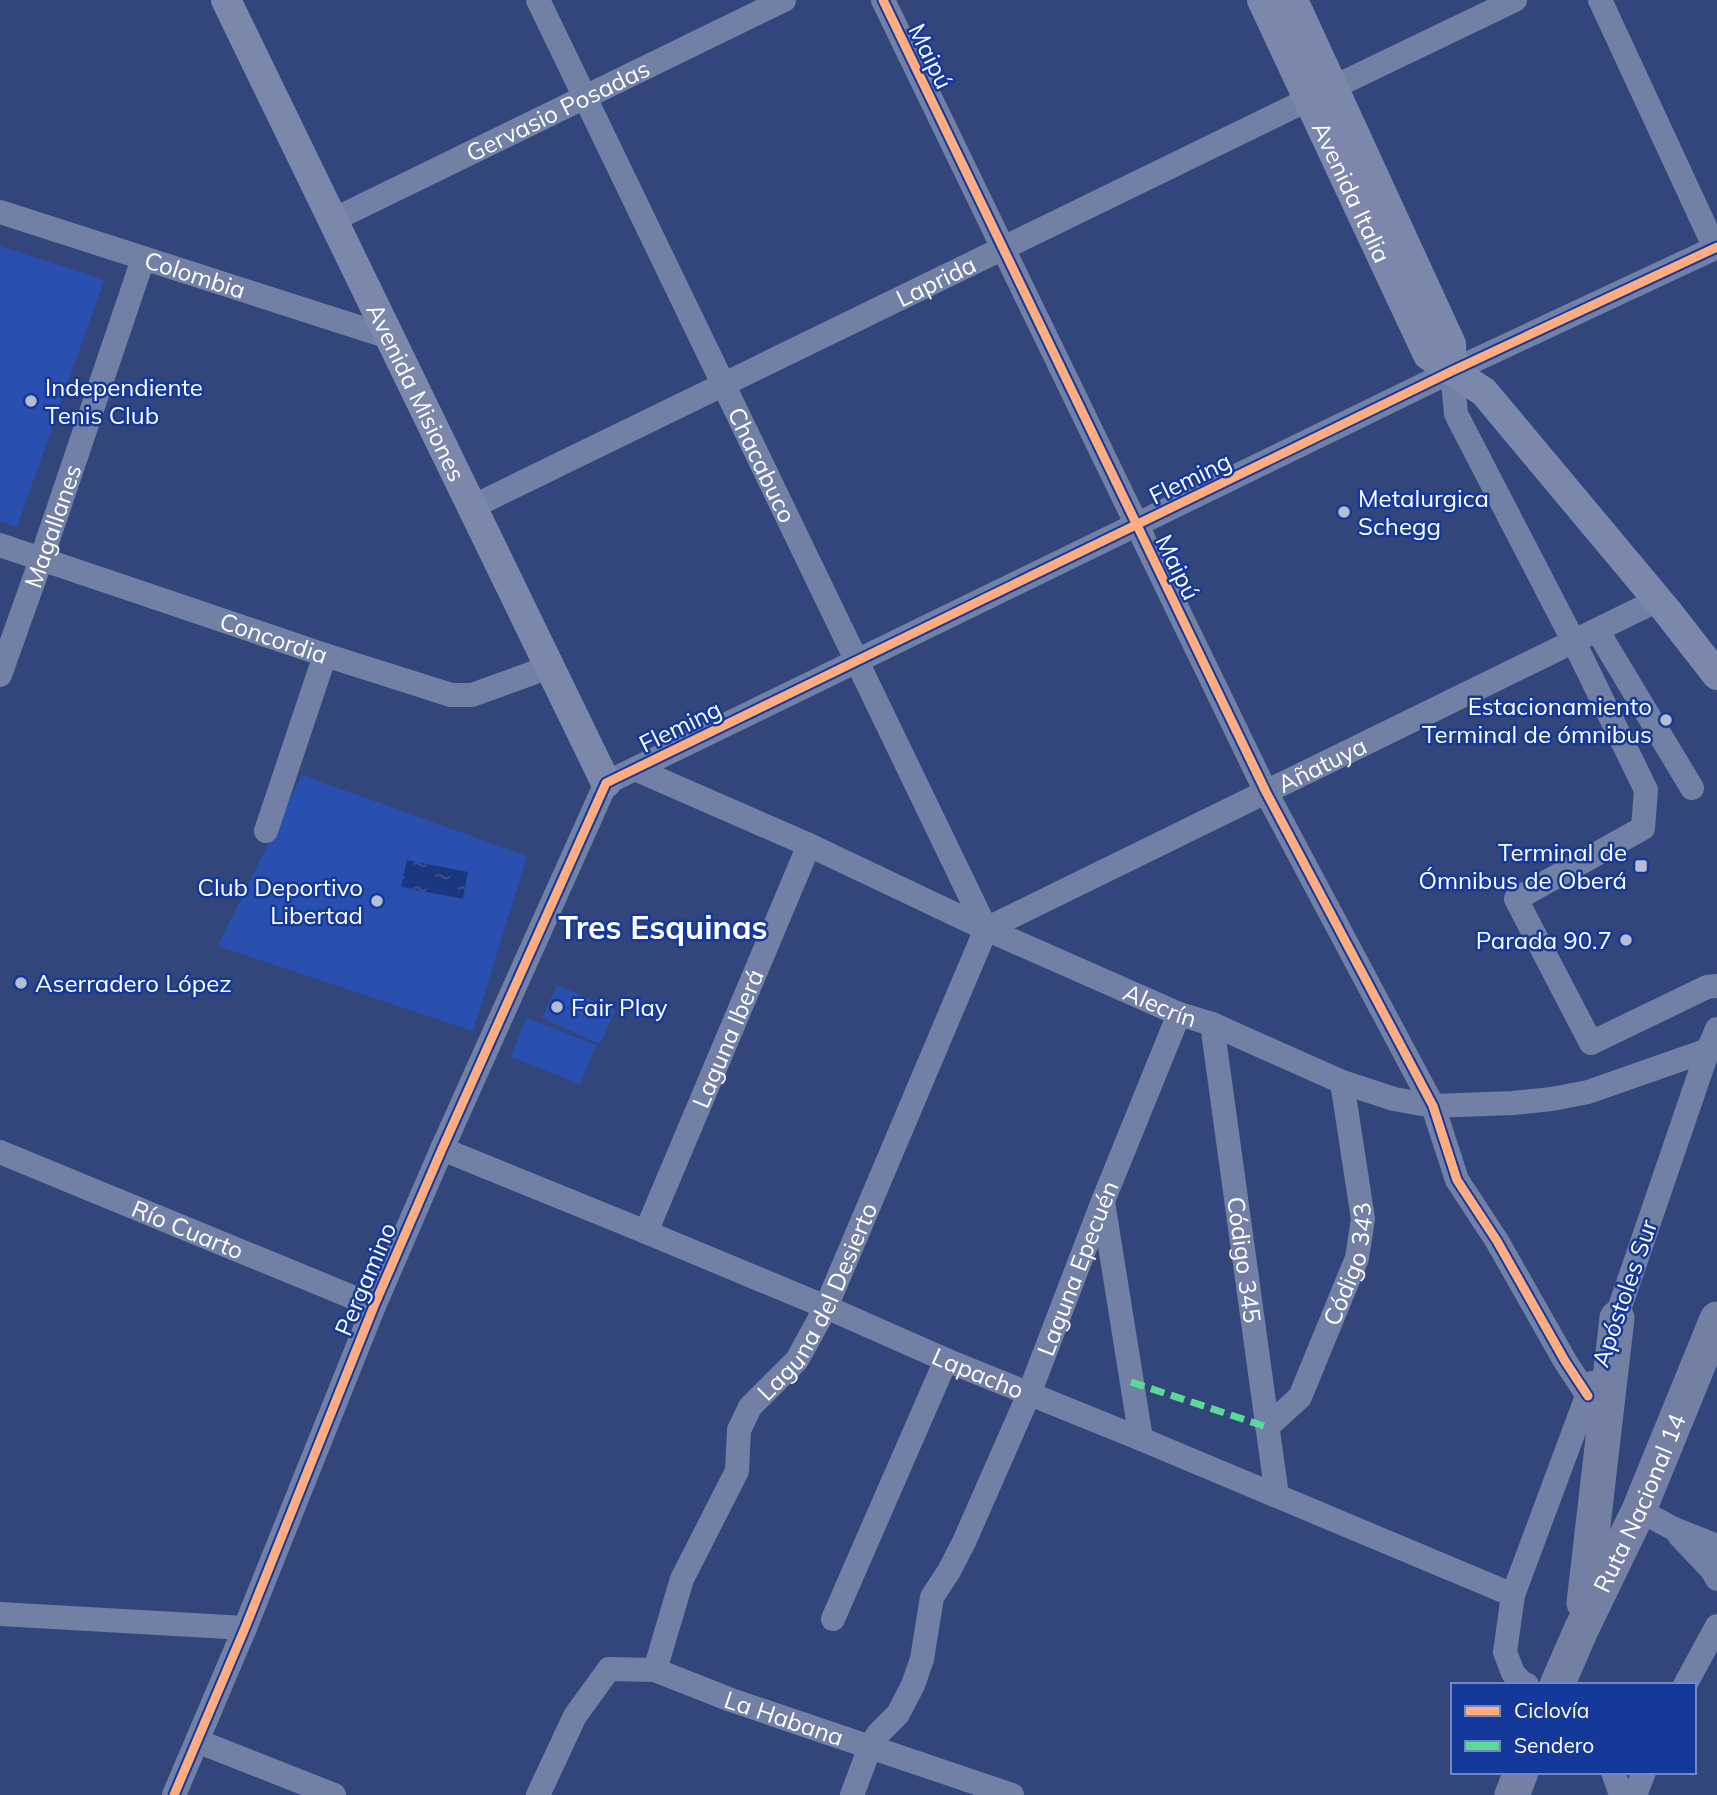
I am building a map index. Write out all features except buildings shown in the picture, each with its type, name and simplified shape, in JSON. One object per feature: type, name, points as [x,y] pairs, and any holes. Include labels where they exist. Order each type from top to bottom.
[{"type":"highway","points":[[1581,1630],[1617,1318]]},
{"type":"highway","name":"Ruta Nacional 14","points":[[1558,1683],[1639,1510],[1717,1319]]},
{"type":"highway","points":[[1512,1795],[1520,1774]]},
{"type":"main road","name":"Avenida Misiones","points":[[226,0],[606,783]]},
{"type":"main road","name":"Avenida Italia","points":[[1262,0],[1321,93],[1451,344],[1452,372]]},
{"type":"main road","name":"Avenida Italia","points":[[1293,0],[1321,93]]},
{"type":"main road","points":[[1452,372],[1484,392],[1717,674]]},
{"type":"street","name":"Chacabuco","points":[[538,0],[986,929]]},
{"type":"street","name":"Gervasio Posadas","points":[[332,220],[784,0]]},
{"type":"street","name":"Maipú","points":[[883,0],[1266,792],[1433,1106],[1457,1180],[1497,1241],[1565,1361],[1588,1396]]},
{"type":"street","name":"Laprida","points":[[472,507],[1515,0]]},
{"type":"street","points":[[1600,0],[1716,248]]},
{"type":"street","name":"Colombia","points":[[0,212],[389,338]]},
{"type":"street","name":"Fleming","points":[[606,783],[1452,372],[1716,248]]},
{"type":"street","name":"Magallanes","points":[[0,675],[143,259]]},
{"type":"street","name":"Avenida Italia","points":[[1452,372],[1456,414],[1574,642],[1646,790],[1643,828],[1516,899],[1591,1043],[1707,987],[1717,986]]},
{"type":"street","name":"Concordia","points":[[0,545],[451,695],[472,695],[549,667]]},
{"type":"street","name":"Añatuya","points":[[986,929],[1658,600]]},
{"type":"street","points":[[1597,630],[1692,789]]},
{"type":"street","points":[[266,831],[325,655]]},
{"type":"street","name":"Alecrín","points":[[635,769],[809,845],[986,929],[1179,1014],[1212,1024],[1342,1082],[1394,1099],[1433,1106],[1513,1104],[1552,1099],[1588,1092],[1712,1039]]},
{"type":"street","name":"Pergamino","points":[[174,1795],[245,1628],[374,1306],[606,783]]},
{"type":"street","name":"Laguna Iberá","points":[[646,1232],[809,845]]},
{"type":"street","name":"Laguna del Desierto","points":[[655,1670],[682,1579],[737,1471],[738,1430],[750,1407],[797,1360],[826,1307],[986,929]]},
{"type":"street","name":"Laguna Epecuén","points":[[852,1795],[870,1747],[878,1734],[898,1714],[913,1685],[922,1659],[932,1597],[964,1542],[1029,1394],[1179,1014]]},
{"type":"street","name":"Código 345","points":[[1212,1024],[1277,1496]]},
{"type":"street","name":"Apóstoles Sur","points":[[1522,1683],[1513,1673],[1505,1652],[1513,1595],[1617,1318],[1712,1039]]},
{"type":"street","name":"Código 343","points":[[1267,1427],[1300,1397],[1357,1258],[1363,1219],[1342,1082]]},
{"type":"street","name":"Lapacho","points":[[442,1149],[1513,1595]]},
{"type":"street","name":"Río Cuarto","points":[[0,1152],[374,1306]]},
{"type":"street","points":[[1103,1201],[1141,1439]]},
{"type":"street","points":[[833,1619],[946,1360]]},
{"type":"street","points":[[1639,1510],[1674,1529],[1717,1546]]},
{"type":"street","points":[[1674,1529],[1712,1570],[1717,1580]]},
{"type":"street","points":[[0,1614],[245,1628]]},
{"type":"street","points":[[1686,1683],[1717,1626]]},
{"type":"street","name":"La Habana","points":[[538,1795],[575,1716],[609,1669],[655,1670],[731,1700],[1013,1795]]},
{"type":"street","points":[[197,1741],[334,1795]]},
{"type":"street","points":[[1614,1774],[1621,1795]]},
{"type":"street","points":[[1635,1795],[1643,1774]]},
{"type":"shaded area","name":"Independiente Tenis Club","points":[[0,246],[104,280],[17,527],[0,521]]},
{"type":"shaded area","name":"Club Deportivo Libertad","points":[[302,775],[527,856],[473,1031],[218,946]]},
{"type":"shaded area","points":[[557,985],[615,1010],[600,1044],[542,1018]]},
{"type":"shaded area","points":[[526,1018],[596,1045],[580,1084],[511,1057]]},
{"type":"water","points":[[407,860],[468,872],[463,899],[401,887]]},
{"type":"marked path","points":[[1131,1382],[1267,1427]]},
{"type":"cycle path","points":[[883,0],[1266,792],[1433,1106],[1457,1180],[1497,1241],[1565,1361],[1588,1396]]},
{"type":"cycle path","points":[[174,1795],[245,1628],[374,1306],[606,783],[1452,371],[1717,247]]},
{"type":"place","name":"Independiente Tenis Club","points":[[31,401]]},
{"type":"place","name":"Metalurgica Schegg","points":[[1344,512]]},
{"type":"place","name":"Estacionamiento Terminal de ómnibus","points":[[1666,720]]},
{"type":"place","name":"Terminal de Ómnibus de Oberá","points":[[1641,866]]},
{"type":"place","name":"Club Deportivo Libertad","points":[[377,901]]},
{"type":"place","name":"Parada 90.7","points":[[1626,940]]},
{"type":"place","name":"Aserradero López","points":[[21,983]]},
{"type":"place","name":"Fair Play","points":[[557,1007]]},
{"type":"district","name":"Tres Esquinas","points":[[663,927]]}]
